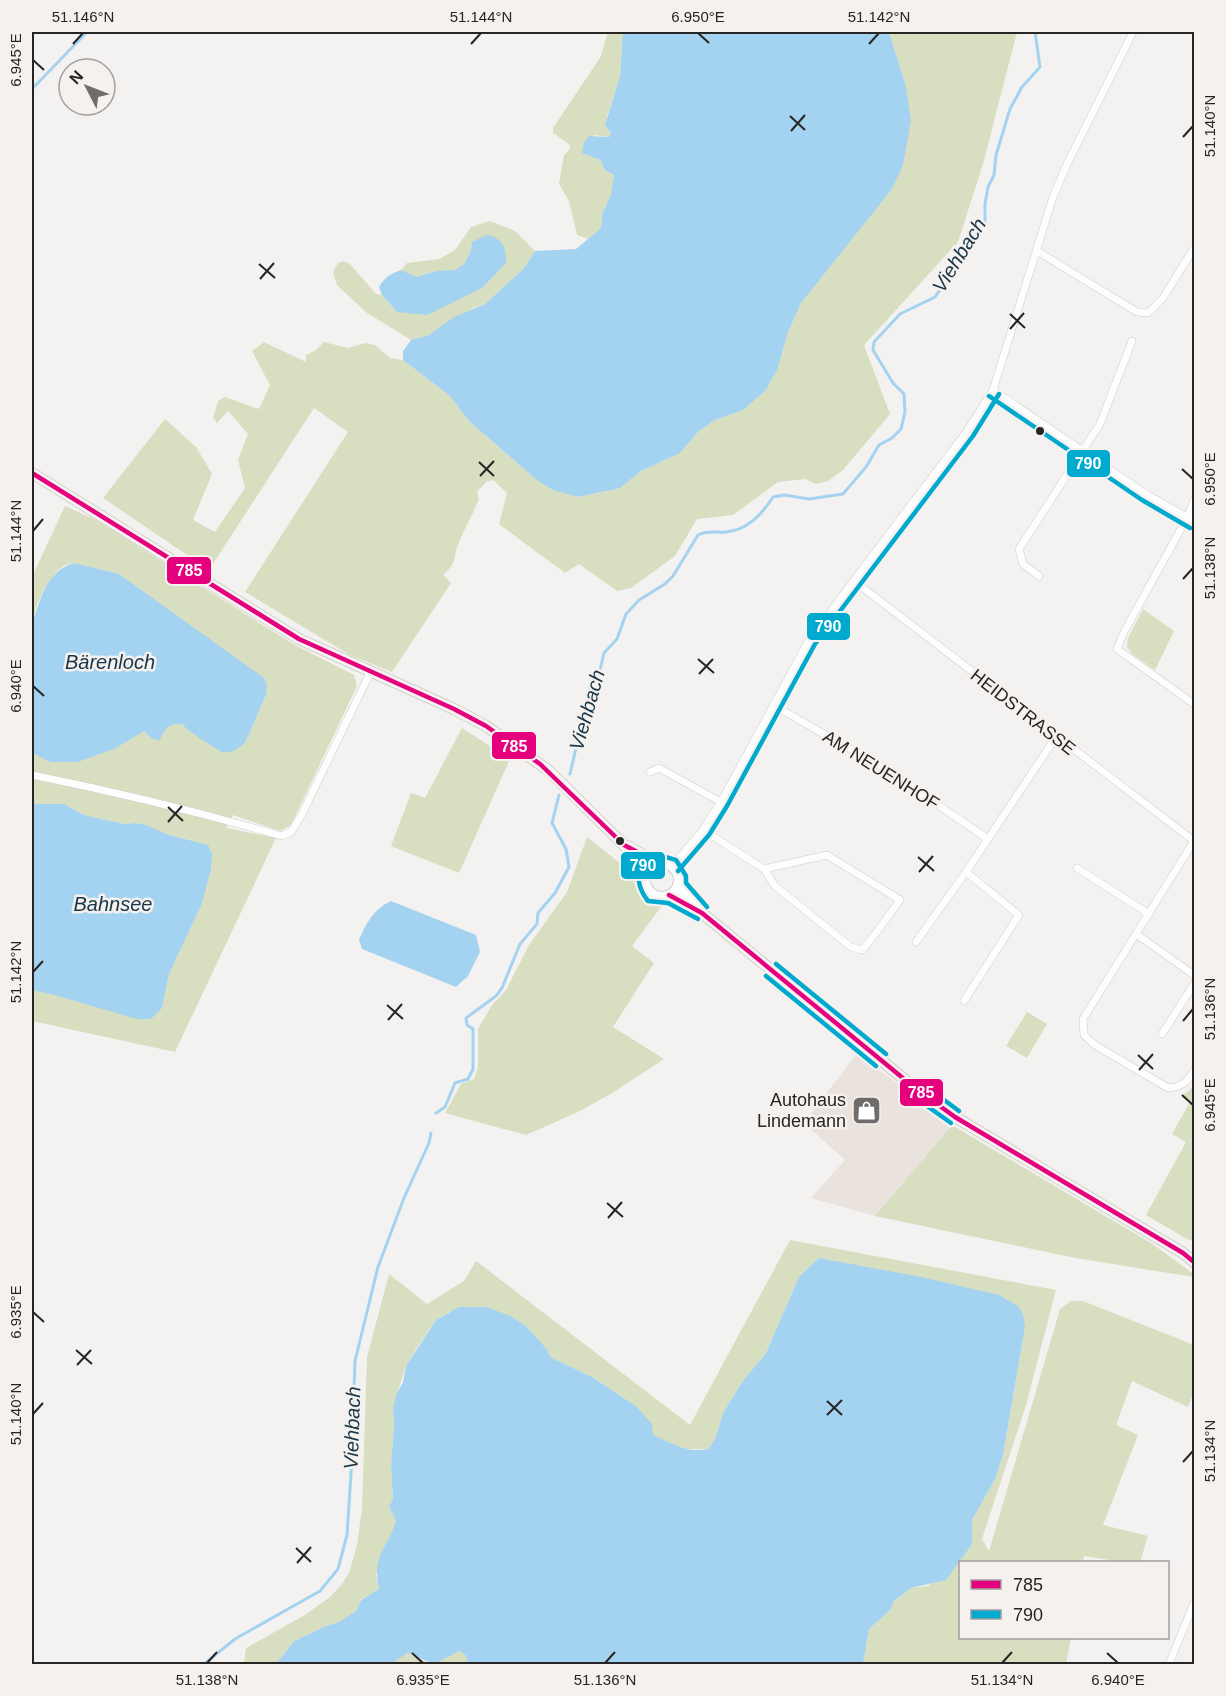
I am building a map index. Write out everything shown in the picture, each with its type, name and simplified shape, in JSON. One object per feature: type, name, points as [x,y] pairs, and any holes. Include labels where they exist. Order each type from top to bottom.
[{"type":"main road","points":[[32,473],[299,639],[454,709],[486,726],[548,770],[624,844],[646,873]]},
{"type":"main road","points":[[624,844],[655,864]]},
{"type":"main road","points":[[669,895],[675,891],[679,879],[672,866],[666,863],[655,864],[646,873],[645,882],[653,895],[669,895],[702,913]]},
{"type":"main road","points":[[678,885],[702,913],[915,1088],[955,1117],[1189,1251],[1194,1262]]},
{"type":"street","points":[[672,866],[703,830],[721,802],[809,640],[967,431],[993,390],[1053,197],[1133,32]]},
{"type":"street","points":[[1037,251],[1137,312],[1148,313],[1163,298],[1194,248]]},
{"type":"street","points":[[1039,576],[1023,564],[1019,549],[1100,424],[1132,341]]},
{"type":"street","points":[[993,390],[1146,494],[1191,520]]},
{"type":"street","points":[[1194,500],[1191,520],[1124,632],[1117,649],[1194,704]]},
{"type":"street","name":"HEIDSTRASSE","points":[[854,581],[1194,841]]},
{"type":"street","points":[[32,775],[96,788],[282,836],[292,831],[303,812],[370,673]]},
{"type":"street","name":"AM NEUENHOF","points":[[773,705],[884,768],[988,839]]},
{"type":"street","points":[[916,942],[966,872],[1056,737]]},
{"type":"street","points":[[650,772],[659,768],[721,802]]},
{"type":"street","points":[[703,830],[764,869],[775,886],[851,947],[862,950],[900,900],[827,855],[764,869]]},
{"type":"street","points":[[1194,841],[1083,1019],[1084,1035],[1095,1045],[1168,1088],[1178,1088],[1194,1071]]},
{"type":"street","points":[[1077,868],[1149,914]]},
{"type":"street","points":[[964,1001],[1019,915],[966,872]]},
{"type":"street","points":[[1136,934],[1194,975]]},
{"type":"street","points":[[1162,1034],[1194,984]]},
{"type":"street","points":[[1169,1665],[1194,1603]]},
{"type":"shaded area","points":[[857,1053],[952,1125],[875,1216],[811,1198],[845,1160],[804,1123]]},
{"type":"green space","points":[[608,32],[623,32],[620,76],[607,117],[611,133],[609,137],[594,135],[582,152],[600,160],[605,170],[614,175],[611,194],[602,215],[601,228],[588,239],[577,235],[569,201],[559,184],[564,155],[570,149],[569,144],[553,133],[553,128],[600,58]]},
{"type":"green space","points":[[889,32],[1017,32],[983,164],[958,242],[864,345],[890,414],[843,470],[828,481],[816,484],[805,479],[778,482],[733,515],[697,519],[675,556],[631,588],[617,591],[579,564],[565,573],[499,524],[507,493],[493,480],[486,482],[477,492],[479,499],[459,542],[453,563],[443,575],[451,583],[392,672],[350,655],[245,592],[348,432],[314,408],[209,570],[103,498],[165,419],[196,447],[212,474],[193,520],[215,532],[245,488],[238,460],[248,434],[228,411],[217,423],[213,418],[218,401],[225,397],[259,409],[270,385],[252,351],[264,342],[306,362],[306,355],[316,350],[324,342],[348,348],[365,343],[375,345],[390,358],[403,360],[450,396],[469,421],[538,481],[578,497],[620,488],[641,471],[680,453],[699,431],[715,420],[743,410],[778,368],[787,335],[801,303],[820,277],[905,83]]},
{"type":"green space","points":[[490,221],[515,231],[535,251],[524,268],[485,304],[473,308],[429,335],[411,340],[367,313],[337,285],[333,272],[338,263],[343,261],[350,264],[376,294],[382,295],[397,312],[482,288],[471,251],[464,264],[455,271],[436,271],[415,277],[401,270],[407,263],[439,259],[455,250],[471,227]]},
{"type":"green space","points":[[65,506],[98,521],[293,644],[354,675],[357,686],[291,825],[280,831],[233,815],[226,828],[276,838],[175,1052],[32,1021],[32,990],[58,996],[162,1008],[169,974],[187,933],[208,845],[136,823],[124,824],[84,815],[64,804],[32,804],[32,753],[65,762],[78,761],[144,731],[150,737],[163,735],[164,729],[173,724],[182,724],[212,744],[234,751],[245,743],[266,695],[119,574],[74,563],[65,565],[57,571],[44,589],[32,625],[32,577]]},
{"type":"green space","points":[[1143,609],[1174,631],[1155,670],[1132,654],[1127,647],[1128,638]]},
{"type":"green space","points":[[462,728],[510,759],[459,873],[391,846],[411,793],[425,798]]},
{"type":"green space","points":[[587,837],[639,878],[642,897],[661,907],[632,946],[654,963],[613,1027],[664,1059],[614,1092],[578,1112],[526,1135],[445,1113],[461,1084],[474,1079],[478,1067],[478,1029],[492,1005],[506,990],[529,945],[567,892]]},
{"type":"green space","points":[[1027,1012],[1047,1024],[1027,1058],[1006,1046]]},
{"type":"green space","points":[[1194,1084],[1193,1241],[1146,1215],[1186,1142],[1172,1134],[1190,1102],[1181,1096]]},
{"type":"green space","points":[[952,1125],[1151,1243],[1194,1274],[1194,1277],[1075,1258],[875,1216]]},
{"type":"green space","points":[[790,1240],[1056,1290],[1026,1405],[982,1539],[989,1551],[1060,1309],[1071,1301],[1083,1301],[1194,1345],[1194,1391],[1188,1407],[1132,1381],[1116,1425],[1138,1435],[1103,1525],[1148,1536],[1140,1561],[1116,1561],[1084,1556],[1083,1561],[959,1561],[959,1639],[1071,1639],[1066,1663],[1068,1664],[863,1664],[869,1629],[890,1610],[894,1601],[910,1588],[928,1586],[972,1544],[972,1520],[995,1479],[1003,1455],[1025,1327],[799,1277],[766,1353],[742,1382],[723,1413],[715,1439],[708,1449],[683,1449],[653,1435],[636,1406],[592,1377],[552,1358],[526,1326],[449,1312],[436,1320],[416,1349],[406,1366],[393,1407],[391,1465],[396,1521],[376,1575],[379,1590],[361,1599],[356,1611],[339,1622],[294,1641],[276,1664],[244,1664],[246,1648],[303,1616],[329,1598],[349,1573],[357,1545],[362,1508],[367,1357],[389,1274],[427,1304],[464,1281],[476,1261],[690,1425]]},
{"type":"green space","points":[[460,1651],[466,1656],[468,1664],[434,1664]]},
{"type":"green space","points":[[406,1653],[431,1664],[391,1664]]},
{"type":"water","points":[[623,32],[889,32],[905,83],[911,120],[903,165],[892,189],[801,303],[787,335],[778,368],[765,391],[743,410],[715,420],[699,431],[680,453],[641,471],[620,488],[578,497],[553,490],[538,481],[469,421],[450,396],[403,360],[403,351],[411,340],[429,335],[454,317],[485,304],[524,268],[535,251],[576,249],[601,228],[602,215],[611,194],[614,175],[605,170],[600,160],[582,153],[584,143],[589,136],[609,137],[611,133],[605,125],[620,76]]},
{"type":"water","points":[[487,235],[503,244],[506,263],[482,288],[427,315],[397,312],[382,295],[379,287],[381,284],[388,276],[401,270],[416,277],[436,271],[455,270],[464,264],[471,251],[472,242]]},
{"type":"water","name":"Bärenloch","points":[[74,563],[119,574],[264,678],[267,686],[266,695],[245,743],[234,751],[223,753],[182,724],[176,724],[167,728],[159,741],[144,731],[116,748],[78,762],[51,762],[32,753],[32,625],[41,597],[51,580],[64,567]]},
{"type":"water","name":"Bahnsee","points":[[32,804],[64,804],[84,815],[124,824],[146,825],[166,834],[208,845],[212,854],[211,869],[202,903],[169,974],[162,1008],[151,1019],[137,1019],[32,990]]},
{"type":"water","points":[[391,901],[476,935],[480,952],[468,976],[456,987],[362,949],[359,940],[368,922],[375,912]]},
{"type":"water","points":[[819,1258],[921,1277],[999,1295],[1018,1306],[1023,1314],[1025,1327],[1003,1455],[995,1479],[972,1520],[972,1544],[946,1580],[911,1588],[894,1601],[890,1610],[869,1629],[863,1664],[468,1664],[466,1656],[460,1651],[434,1664],[407,1653],[391,1664],[276,1664],[294,1641],[339,1622],[356,1611],[361,1600],[379,1589],[377,1569],[381,1553],[396,1521],[389,1506],[393,1500],[391,1465],[393,1407],[403,1382],[406,1366],[436,1320],[459,1307],[487,1307],[510,1316],[526,1326],[552,1358],[592,1377],[636,1406],[652,1424],[653,1435],[686,1449],[700,1450],[708,1449],[715,1439],[723,1413],[742,1382],[766,1353],[799,1277]]},
{"type":"waterway","points":[[32,89],[87,32]]},
{"type":"waterway","name":"Viehbach","points":[[570,774],[591,683],[600,670],[604,653],[617,639],[626,614],[639,600],[665,584],[673,576],[698,535],[708,532],[734,531],[748,525],[773,497],[784,495],[809,499],[843,494],[866,467],[879,445],[892,438],[901,429],[905,412],[904,394],[893,383],[873,350],[874,342],[900,314],[935,297],[973,243],[985,221],[988,187],[994,175],[996,155],[1010,109],[1022,87],[1040,67],[1035,32]]},
{"type":"waterway","name":"Viehbach","points":[[436,1113],[445,1107],[455,1083],[468,1079],[473,1069],[473,1029],[467,1025],[466,1018],[496,996],[502,988],[520,944],[537,924],[538,913],[555,893],[569,867],[566,849],[552,823],[559,795]]},
{"type":"waterway","name":"Viehbach","points":[[204,1664],[235,1639],[320,1591],[338,1569],[347,1535],[355,1361],[378,1267],[404,1198],[429,1143],[431,1133]]},
{"type":"transit line","name":"790","points":[[678,871],[709,835],[727,806],[815,644],[973,436],[999,394]]},
{"type":"transit line","name":"790","points":[[989,396],[1142,500],[1190,528]]},
{"type":"transit line","name":"785","points":[[32,473],[299,639],[454,709],[486,726],[540,764],[624,845],[655,864]]},
{"type":"transit line","name":"790","points":[[698,919],[668,903],[648,901],[639,882],[642,866],[655,858],[665,857],[676,860],[686,876],[686,883],[707,907]]},
{"type":"transit line","name":"785","points":[[669,895],[702,913],[915,1088],[955,1117],[1183,1253],[1194,1262]]},
{"type":"transit line","name":"790","points":[[776,964],[886,1054]]},
{"type":"transit line","name":"790","points":[[766,976],[876,1066]]},
{"type":"transit line","name":"790","points":[[920,1082],[959,1111]]},
{"type":"transit line","name":"790","points":[[910,1094],[951,1123]]},
{"type":"place","name":"Autohaus Lindemann","points":[[867,1110]]}]
